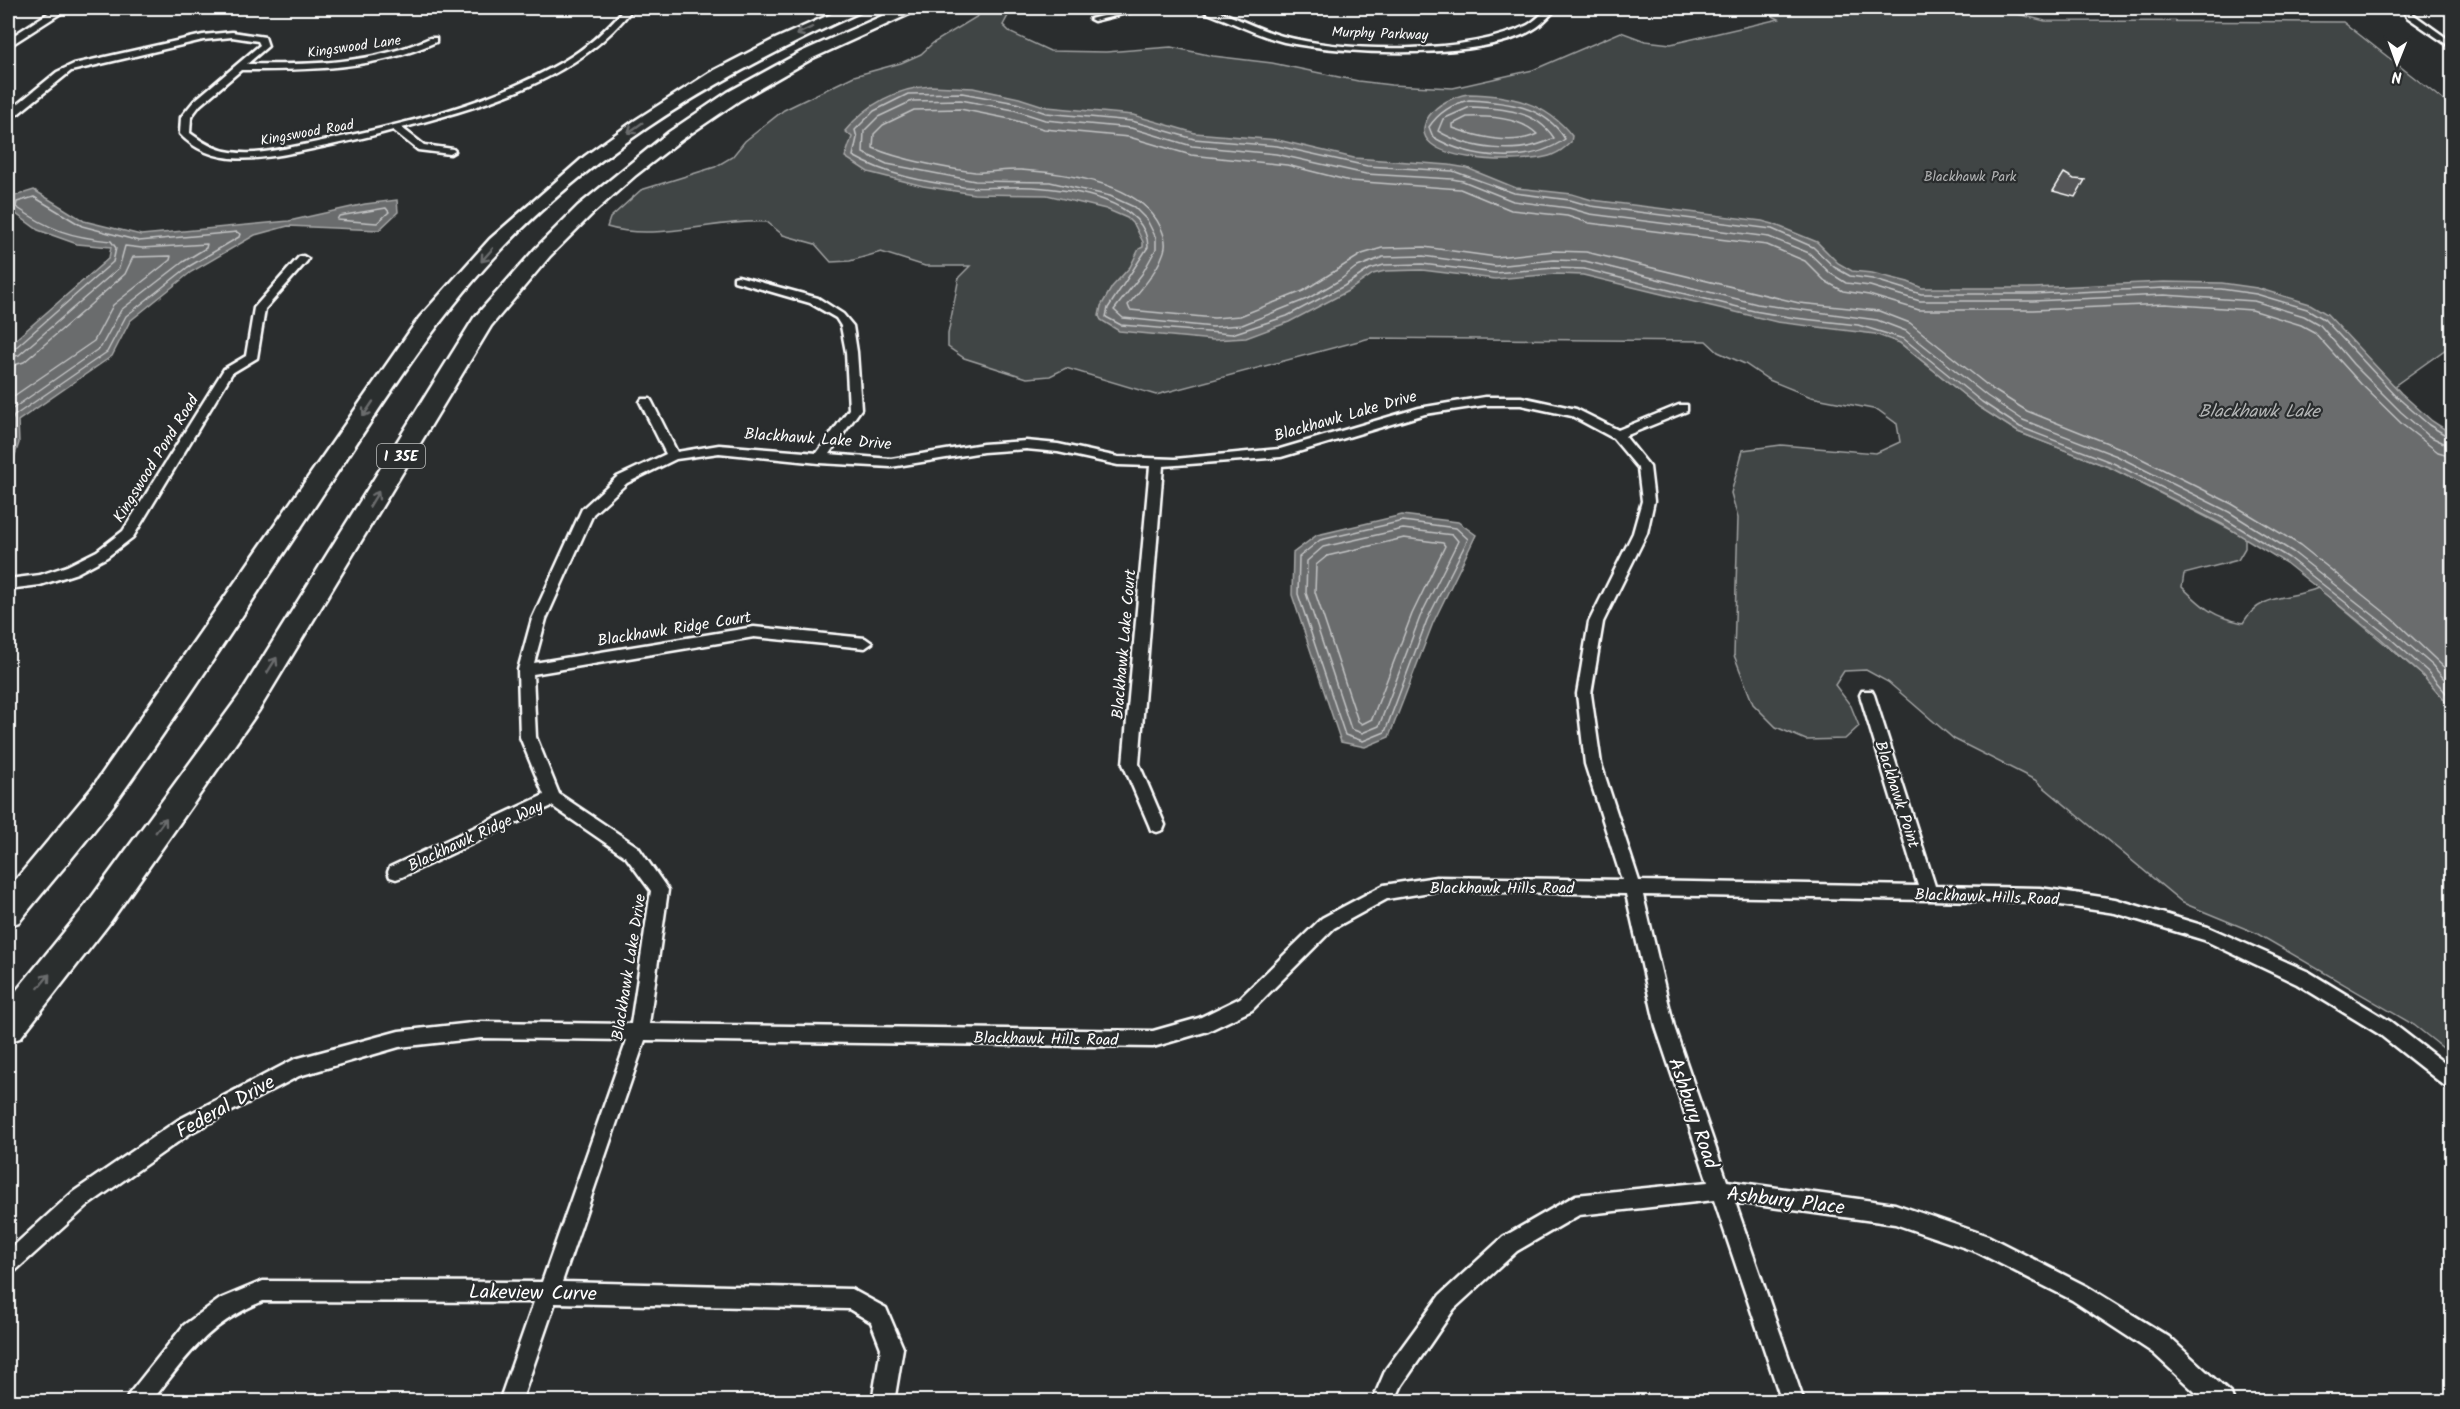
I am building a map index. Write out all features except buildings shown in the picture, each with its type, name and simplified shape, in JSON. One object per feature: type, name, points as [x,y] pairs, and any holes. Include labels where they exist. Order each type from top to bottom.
[{"type":"highway","points":[[8,912],[103,796],[427,323],[498,243],[567,180],[640,124],[724,72],[779,43],[857,8]]},
{"type":"highway","name":"I 35E","points":[[8,1027],[97,915],[249,703],[482,323],[543,252],[585,210],[630,171],[675,136],[734,96],[807,55],[911,8]]},
{"type":"main road","points":[[8,44],[63,8]]},
{"type":"street","name":"Kingswood Road","points":[[8,116],[54,76],[68,69],[192,39],[234,34],[262,39],[264,46],[197,103],[186,117],[185,134],[202,148],[230,155],[265,155],[344,141],[396,128],[492,97],[541,77],[585,52],[615,26],[629,8]]},
{"type":"street","points":[[1094,19],[1143,8]]},
{"type":"street","name":"Murphy Parkway","points":[[1203,8],[1258,31],[1309,44],[1373,49],[1431,49],[1480,43],[1521,31],[1548,15],[1553,8]]},
{"type":"street","points":[[2406,8],[2410,15],[2452,46]]},
{"type":"street","points":[[2431,31],[2452,31]]},
{"type":"street","name":"Kingswood Lane","points":[[240,67],[305,67],[349,63],[412,51],[433,40]]},
{"type":"street","points":[[396,128],[421,148],[450,152]]},
{"type":"street","name":"Kingswood Pond Road","points":[[8,584],[41,579],[72,569],[100,555],[122,539],[133,527],[228,371],[251,358],[260,308],[303,259]]},
{"type":"street","points":[[738,279],[818,301],[836,313],[848,326],[855,409],[819,459]]},
{"type":"street","name":"Blackhawk Lake Drive","points":[[510,1401],[639,1032],[660,890],[632,852],[554,798],[528,737],[525,670],[539,619],[587,512],[622,480],[673,456],[719,449],[819,459],[891,463],[983,448],[1026,445],[1058,448],[1118,460],[1175,463],[1281,453],[1424,411],[1485,401],[1521,401],[1576,412],[1617,435],[1644,467],[1648,501],[1640,533],[1596,622],[1584,694],[1593,764],[1633,888]]},
{"type":"street","points":[[646,402],[673,456]]},
{"type":"street","points":[[1617,435],[1683,408]]},
{"type":"street","name":"Blackhawk Lake Court","points":[[1157,462],[1131,764],[1157,825]]},
{"type":"street","name":"Blackhawk Ridge Court","points":[[525,670],[754,632],[865,643]]},
{"type":"street","name":"Blackhawk Point","points":[[1867,695],[1929,893]]},
{"type":"street","name":"Blackhawk Ridge Way","points":[[396,872],[554,798]]},
{"type":"street","name":"Blackhawk Hills Road","points":[[482,1030],[1153,1039],[1202,1025],[1246,1004],[1328,923],[1384,892],[1436,884],[2040,895],[2115,906],[2208,934],[2303,978],[2385,1028],[2452,1080]]},
{"type":"street","name":"Ashbury Road","points":[[1633,888],[1665,1027],[1793,1401]]},
{"type":"street","name":"Federal Drive","points":[[8,1264],[80,1199],[185,1126],[295,1068],[399,1039],[482,1030]]},
{"type":"street","name":"Ashbury Place","points":[[1383,1401],[1394,1377],[1447,1302],[1510,1244],[1576,1205],[1721,1190],[1894,1214],[1981,1243],[2079,1293],[2161,1345],[2223,1401]]},
{"type":"street","name":"Lakeview Curve","points":[[137,1401],[192,1333],[227,1306],[263,1291],[549,1292],[851,1299],[879,1315],[892,1348],[883,1401]]},
{"type":"green space","name":"Blackhawk Park","points":[[983,8],[1018,8],[1009,14],[1003,25],[1011,33],[1050,51],[1106,52],[1171,47],[1213,56],[1272,63],[1358,81],[1453,88],[1533,70],[1621,32],[1645,41],[1671,44],[1779,19],[1756,8],[1994,8],[2045,21],[2343,22],[2452,107],[2452,349],[2446,349],[2394,386],[2358,348],[1901,344],[1979,407],[2018,432],[2111,468],[2245,537],[2245,548],[2238,560],[2184,574],[2182,587],[2210,611],[2243,623],[2250,613],[2267,601],[2318,588],[2422,675],[2452,709],[2452,1055],[2414,1025],[2256,933],[2183,903],[2035,780],[1954,739],[1888,682],[1866,670],[1844,671],[1835,685],[1851,706],[1859,726],[1845,739],[1806,740],[1776,727],[1753,704],[1734,655],[1738,518],[1731,493],[1743,450],[1781,445],[1876,453],[1900,442],[1897,424],[1878,410],[1811,397],[1769,380],[1745,364],[1718,352],[1706,341],[1370,338],[1156,395],[1066,368],[1050,376],[1027,378],[964,358],[948,347],[948,334],[959,277],[970,266],[925,266],[881,252],[850,261],[831,262],[815,244],[783,235],[767,222],[645,232],[607,227],[610,218],[641,190],[715,167],[732,157],[745,141],[784,110],[854,76],[901,63],[921,54],[933,43],[978,16]]},
{"type":"water","name":"Blackhawk Lake","points":[[918,87],[973,88],[1047,107],[1133,115],[1195,133],[1278,140],[1354,158],[1467,168],[1516,188],[1762,221],[1817,242],[1838,263],[1852,271],[1872,273],[1922,288],[2033,288],[2164,282],[2222,283],[2257,288],[2310,304],[2327,314],[2401,393],[2432,421],[2452,434],[2452,709],[2422,675],[2379,637],[2286,563],[2222,524],[2111,468],[2018,432],[1979,407],[1900,343],[1875,334],[1777,322],[1583,275],[1555,274],[1495,279],[1422,270],[1385,271],[1373,274],[1348,291],[1289,322],[1246,338],[1213,340],[1119,331],[1101,320],[1099,316],[1101,306],[1112,287],[1130,267],[1139,249],[1143,247],[1135,226],[1127,218],[1106,209],[1047,195],[974,194],[923,186],[868,172],[845,157],[852,137],[845,131],[863,113],[895,94]]},
{"type":"water","points":[[1468,94],[1498,96],[1538,108],[1562,124],[1572,136],[1571,142],[1552,155],[1518,160],[1469,157],[1447,152],[1431,144],[1424,132],[1429,116],[1447,101]]},
{"type":"water","points":[[34,190],[84,221],[141,235],[289,221],[365,204],[397,200],[398,212],[379,230],[288,226],[255,235],[191,272],[130,321],[112,356],[18,421],[19,443],[8,475],[8,346],[109,258],[111,247],[77,244],[38,230],[8,208],[8,198]]},
{"type":"water","points":[[1402,515],[1458,522],[1476,535],[1433,623],[1389,737],[1365,747],[1341,742],[1292,595],[1293,553],[1317,535]]}]
